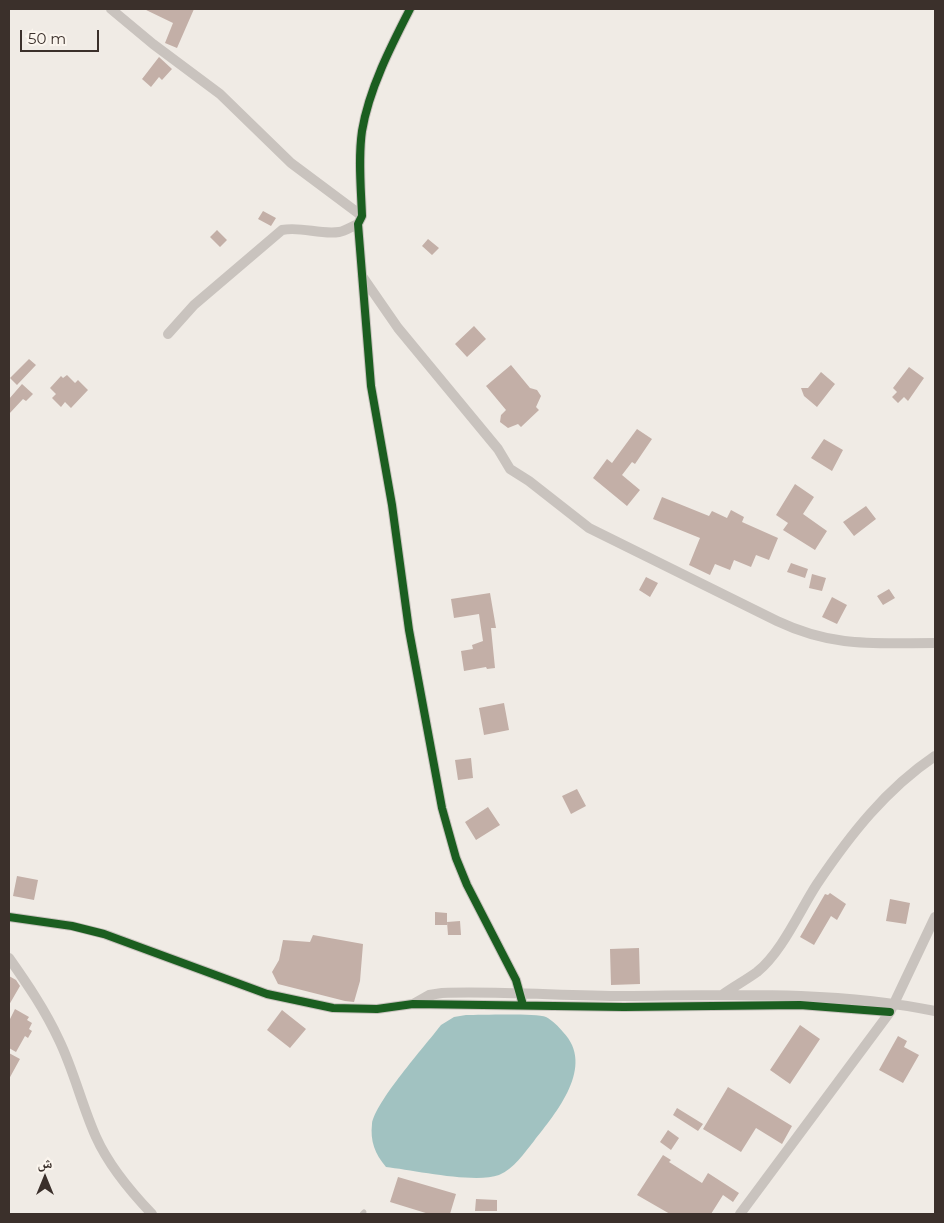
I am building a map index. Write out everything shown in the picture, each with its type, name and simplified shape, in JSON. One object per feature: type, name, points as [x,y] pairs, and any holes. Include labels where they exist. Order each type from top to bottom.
[{"type":"street","points":[[111,9],[153,44],[220,94],[292,163],[360,220]]},
{"type":"street","points":[[410,9],[367,109],[361,153],[361,275],[368,360],[392,505],[401,586],[442,808],[456,858],[467,885],[521,992],[523,1004]]},
{"type":"street","points":[[168,334],[194,305],[282,230],[294,228],[320,232],[341,232],[360,220]]},
{"type":"street","points":[[361,275],[398,328],[498,449],[510,469],[529,481],[589,528],[808,634],[853,644],[935,643]]},
{"type":"street","points":[[722,995],[758,971],[786,937],[817,885],[872,810],[888,793],[935,756]]},
{"type":"street","points":[[9,917],[72,926],[104,934],[192,968],[267,994],[304,1003],[352,1009],[377,1009],[413,1004],[523,1004],[624,1007],[800,1005],[935,1011]]},
{"type":"street","points":[[740,1214],[893,1008],[935,917]]},
{"type":"street","points":[[9,958],[33,990],[60,1042],[96,1137],[107,1159],[152,1214]]},
{"type":"street","points":[[413,1004],[434,994],[521,992],[624,996],[722,995],[844,998],[893,1008]]},
{"type":"street","points":[[624,996],[624,1007]]},
{"type":"water","points":[[466,1015],[540,1016],[551,1020],[572,1045],[575,1059],[574,1074],[562,1103],[518,1160],[499,1175],[475,1178],[444,1176],[386,1167],[376,1152],[373,1142],[372,1124],[375,1114],[391,1089],[441,1025],[454,1017]]},
{"type":"building","points":[[144,9],[194,9],[177,48],[165,43],[173,23]]},
{"type":"building","points":[[159,57],[172,69],[162,80],[159,77],[151,87],[142,79]]},
{"type":"building","points":[[263,211],[276,218],[271,226],[258,219]]},
{"type":"building","points":[[217,230],[227,240],[220,247],[210,237]]},
{"type":"building","points":[[428,239],[439,248],[432,255],[422,246]]},
{"type":"building","points":[[474,326],[486,339],[467,357],[455,344]]},
{"type":"building","points":[[29,359],[36,365],[17,385],[10,378]]},
{"type":"building","points":[[511,365],[530,388],[537,390],[541,396],[536,407],[539,410],[521,427],[518,424],[508,428],[500,422],[501,415],[506,410],[486,386]]},
{"type":"building","points":[[909,367],[924,378],[908,401],[904,397],[898,403],[892,397],[897,392],[893,388]]},
{"type":"building","points":[[821,372],[835,384],[817,407],[804,396],[801,388],[808,388]]},
{"type":"building","points":[[67,375],[75,383],[78,380],[88,390],[71,408],[65,402],[61,407],[52,398],[56,394],[50,388],[61,376],[63,378]]},
{"type":"building","points":[[22,384],[33,394],[26,401],[23,399],[9,414],[9,399]]},
{"type":"building","points":[[637,429],[652,439],[635,464],[632,462],[622,475],[640,490],[627,506],[593,478],[607,459],[612,463]]},
{"type":"building","points":[[824,439],[843,450],[832,471],[811,458]]},
{"type":"building","points":[[795,484],[814,497],[803,514],[827,531],[815,550],[783,530],[788,523],[776,515]]},
{"type":"building","points":[[662,497],[709,516],[712,511],[727,518],[731,510],[744,517],[742,522],[778,538],[769,560],[756,555],[751,567],[734,560],[730,570],[715,564],[710,575],[689,565],[700,538],[653,519]]},
{"type":"building","points":[[866,506],[876,519],[854,536],[843,522]]},
{"type":"building","points":[[791,563],[808,569],[805,578],[787,572]]},
{"type":"building","points":[[812,574],[826,578],[822,591],[809,588]]},
{"type":"building","points":[[646,577],[658,583],[650,597],[639,590]]},
{"type":"building","points":[[889,589],[895,598],[883,605],[877,596]]},
{"type":"building","points":[[490,593],[496,628],[491,628],[495,668],[487,669],[486,667],[464,671],[461,651],[473,649],[472,645],[483,641],[479,614],[454,618],[451,599]]},
{"type":"building","points":[[832,597],[847,605],[837,624],[822,617]]},
{"type":"building","points":[[504,703],[509,730],[484,735],[479,708]]},
{"type":"building","points":[[471,758],[473,778],[458,780],[455,760]]},
{"type":"building","points":[[577,789],[586,806],[571,814],[562,796]]},
{"type":"building","points":[[488,807],[500,825],[476,840],[465,822]]},
{"type":"building","points":[[17,876],[38,880],[34,900],[13,896]]},
{"type":"building","points":[[830,893],[846,904],[837,920],[831,916],[814,945],[800,937],[825,894],[828,895]]},
{"type":"building","points":[[890,899],[910,903],[906,924],[886,921]]},
{"type":"building","points":[[435,912],[447,913],[447,925],[435,925]]},
{"type":"building","points":[[460,921],[461,935],[448,935],[447,922]]},
{"type":"building","points":[[313,935],[363,944],[360,981],[354,1002],[278,984],[272,972],[279,960],[283,940],[310,942]]},
{"type":"building","points":[[639,948],[640,984],[611,985],[610,949]]},
{"type":"building","points":[[9,976],[16,980],[20,986],[9,1005]]},
{"type":"building","points":[[15,1009],[29,1017],[27,1020],[32,1023],[29,1029],[32,1031],[28,1038],[25,1036],[16,1052],[9,1048],[9,1021]]},
{"type":"building","points":[[282,1010],[306,1029],[290,1048],[267,1030]]},
{"type":"building","points":[[800,1025],[820,1039],[790,1084],[770,1070]]},
{"type":"building","points":[[898,1036],[907,1041],[904,1047],[919,1055],[903,1083],[879,1070]]},
{"type":"building","points":[[9,1053],[20,1059],[9,1079]]},
{"type":"building","points":[[728,1087],[792,1126],[782,1144],[756,1128],[741,1152],[703,1129]]},
{"type":"building","points":[[677,1108],[703,1124],[698,1131],[673,1115]]},
{"type":"building","points":[[668,1130],[679,1138],[671,1150],[660,1142]]},
{"type":"building","points":[[663,1155],[671,1160],[669,1162],[702,1183],[708,1173],[739,1193],[733,1202],[723,1195],[711,1214],[670,1214],[637,1195]]},
{"type":"building","points":[[398,1177],[456,1194],[450,1214],[429,1214],[390,1202]]},
{"type":"building","points":[[476,1199],[497,1200],[497,1211],[475,1211]]},
{"type":"cycle path","points":[[410,9],[375,84],[362,131],[360,152],[362,216],[358,224],[371,386],[392,505],[409,630],[442,808],[456,858],[467,885],[516,980],[523,1005]]},
{"type":"cycle path","points":[[9,917],[72,926],[104,934],[267,994],[333,1008],[377,1009],[413,1004],[624,1007],[800,1005],[890,1012]]}]
